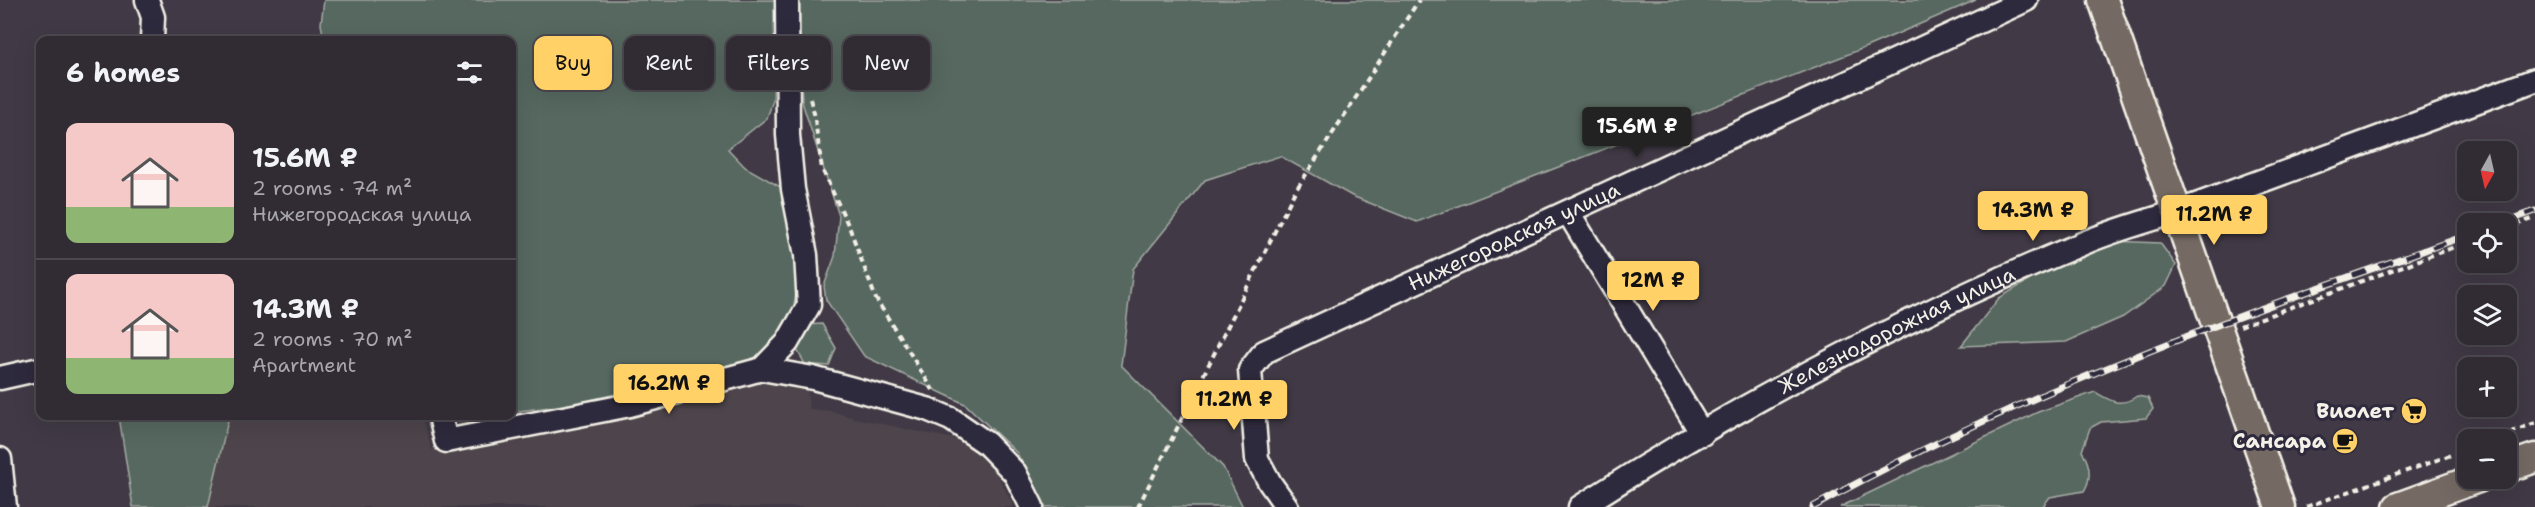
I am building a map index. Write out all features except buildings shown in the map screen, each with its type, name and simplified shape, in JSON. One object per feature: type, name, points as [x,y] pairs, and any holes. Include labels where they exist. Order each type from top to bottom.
[{"type":"main road","points":[[2103,0],[2280,507]]},
{"type":"main road","points":[[2517,464],[2535,458]]},
{"type":"main road","points":[[2398,507],[2457,486]]},
{"type":"street","points":[[147,0],[153,17],[152,36]]},
{"type":"street","points":[[762,369],[787,343],[809,305],[806,255],[794,189],[788,135],[787,0]]},
{"type":"street","name":"Нижегородская улица","points":[[1287,507],[1257,459],[1250,370],[1264,352],[2026,0]]},
{"type":"street","name":"Железнодорожная улица","points":[[1580,507],[1765,397],[1875,338],[1982,286],[2087,241],[2177,212],[2535,80]]},
{"type":"street","points":[[1568,212],[1702,434]]},
{"type":"street","points":[[441,420],[446,441],[630,405],[762,369],[813,378],[927,409],[951,419],[986,443],[1015,474],[1032,507]]},
{"type":"street","points":[[0,378],[36,370]]},
{"type":"street","points":[[0,459],[5,507]]},
{"type":"path","points":[[1138,507],[1294,193],[1419,0]]},
{"type":"path","points":[[807,92],[814,113],[822,170],[850,229],[876,299],[951,419]]},
{"type":"path","points":[[2517,224],[2535,218]]},
{"type":"path","points":[[2236,327],[2457,246]]},
{"type":"path","points":[[2517,430],[2535,423]]},
{"type":"path","points":[[2306,507],[2457,452]]},
{"type":"shaded area","points":[[762,383],[807,387],[809,409],[831,411],[967,442],[994,468],[1014,507],[208,507],[228,420],[423,420],[432,450],[613,420]]},
{"type":"green space","points":[[324,0],[776,0],[775,36],[726,36],[726,90],[773,90],[773,100],[767,118],[728,149],[745,167],[784,189],[798,283],[792,315],[780,343],[757,360],[579,403],[516,411],[516,36],[323,36],[321,24]]},
{"type":"green space","points":[[798,0],[1976,0],[1864,48],[1417,222],[1352,196],[1280,156],[1205,180],[1133,269],[1121,365],[1223,467],[1243,507],[1042,507],[1017,453],[965,404],[864,356],[826,300],[824,286],[835,256],[839,216],[802,102],[802,90],[831,90],[831,36],[799,36]]},
{"type":"green space","points":[[2111,241],[2160,243],[2176,265],[2166,286],[2123,317],[2066,342],[1961,346],[1999,298],[2062,261]]},
{"type":"green space","points":[[822,324],[836,348],[829,366],[805,364],[796,348],[805,325]]},
{"type":"green space","points":[[2095,392],[2116,402],[2126,402],[2137,396],[2148,398],[2153,409],[2146,418],[2101,422],[2090,428],[2082,451],[2089,471],[2084,491],[2050,497],[2042,507],[1840,507],[2038,412]]},
{"type":"green space","points":[[120,420],[228,420],[208,507],[133,507]]},
{"type":"railway","points":[[2517,218],[2535,211]]},
{"type":"railway","points":[[1813,507],[1891,465],[2052,391],[2217,325],[2457,239]]},
{"type":"place","name":"Виолет","points":[[2414,411]]},
{"type":"place","name":"Сансара","points":[[2345,441]]}]
